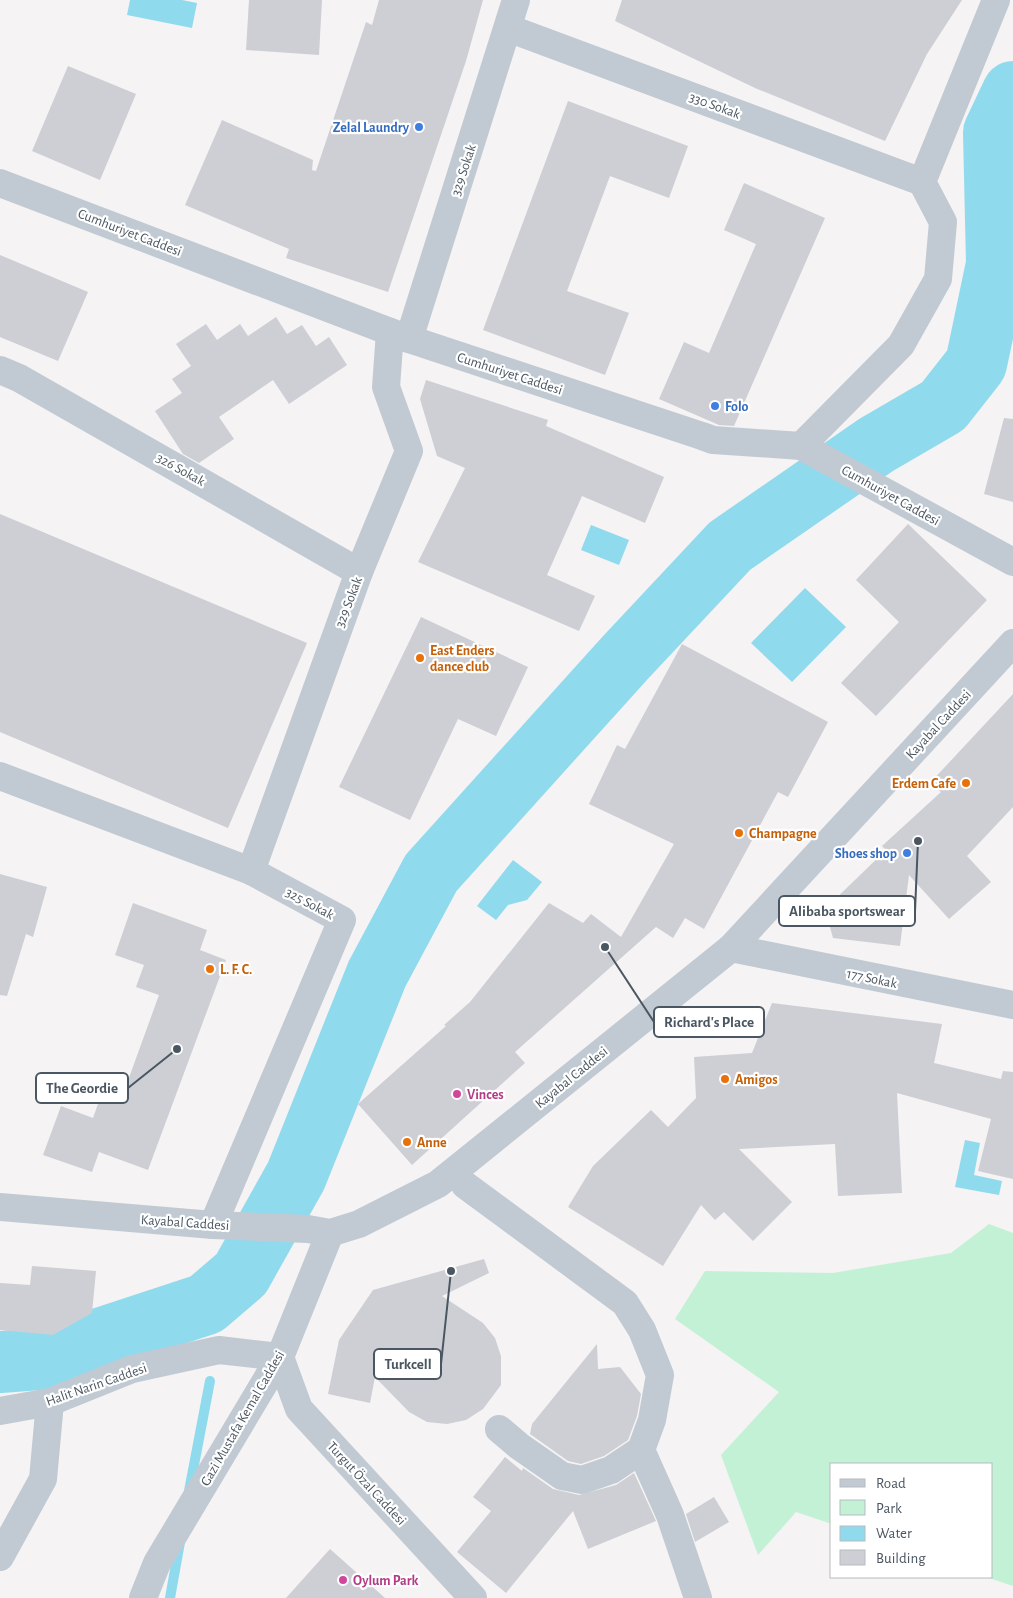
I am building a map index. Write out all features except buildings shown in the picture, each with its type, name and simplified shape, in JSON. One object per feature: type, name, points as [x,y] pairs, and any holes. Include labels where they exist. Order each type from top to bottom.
[{"type":"street","name":"329 Sokak","points":[[251,871],[360,572],[409,451],[386,387],[400,336],[508,28],[516,0]]},
{"type":"street","points":[[801,446],[901,345],[938,279],[943,222],[922,182],[996,0]]},
{"type":"street","name":"330 Sokak","points":[[508,28],[922,182]]},
{"type":"street","name":"Cumhuriyet Caddesi","points":[[0,183],[400,336],[713,440],[801,446],[1013,562]]},
{"type":"street","name":"326 Sokak","points":[[0,370],[19,378],[360,572]]},
{"type":"street","name":"Kayabal Caddesi","points":[[0,1207],[213,1225],[320,1231],[359,1224],[438,1184],[731,948],[1013,643]]},
{"type":"street","name":"325 Sokak","points":[[0,776],[251,871],[342,920],[213,1225]]},
{"type":"street","name":"177 Sokak","points":[[731,948],[1013,1005]]},
{"type":"street","points":[[465,1185],[625,1303],[642,1330],[660,1375],[652,1420],[641,1450],[611,1470],[582,1480],[562,1476],[519,1446],[499,1428]]},
{"type":"street","name":"Gazi Mustafa Kemal Caddesi","points":[[143,1598],[160,1556],[280,1357],[320,1231]]},
{"type":"street","name":"Halit Narin Caddesi","points":[[0,1411],[50,1402],[132,1369],[219,1350],[280,1357]]},
{"type":"street","name":"Turgut Özal Caddesi","points":[[280,1357],[299,1409],[473,1598]]},
{"type":"street","points":[[0,1557],[43,1479],[50,1402]]},
{"type":"street","points":[[641,1450],[670,1515],[698,1598]]},
{"type":"green space","points":[[989,1224],[1013,1233],[1013,1586],[989,1578],[993,1578],[993,1463],[830,1463],[830,1523],[796,1512],[758,1555],[721,1455],[779,1392],[675,1319],[705,1271],[833,1273],[951,1253]]},
{"type":"water","points":[[130,0],[182,0],[197,3],[192,28],[127,15]]},
{"type":"water","points":[[591,525],[629,540],[619,565],[581,550]]},
{"type":"water","points":[[805,588],[846,627],[792,682],[751,643]]},
{"type":"water","points":[[513,860],[542,882],[527,900],[508,905],[496,920],[477,906]]},
{"type":"water","points":[[965,1140],[980,1143],[974,1175],[1002,1181],[999,1195],[955,1187]]},
{"type":"waterway","points":[[0,1362],[39,1359],[206,1304],[241,1274],[296,1176],[377,974],[431,873],[625,658],[730,546],[876,445],[943,406],[976,364],[997,264],[994,132],[1013,92]]},
{"type":"waterway","points":[[220,1321],[227,1286]]},
{"type":"waterway","points":[[189,1491],[210,1381]]},
{"type":"waterway","points":[[170,1598],[180,1542]]},
{"type":"place","name":"Zelal Laundry","points":[[419,127]]},
{"type":"place","name":"Folo","points":[[715,406]]},
{"type":"place","name":"East Enders dance club","points":[[420,658]]},
{"type":"place","name":"Erdem Cafe","points":[[966,783]]},
{"type":"place","name":"Champagne","points":[[739,833]]},
{"type":"place","name":"Alibaba sportswear","points":[[918,841]]},
{"type":"place","name":"Shoes shop","points":[[907,853]]},
{"type":"place","name":"Richard's Place","points":[[605,947]]},
{"type":"place","name":"L. F. C.","points":[[210,969]]},
{"type":"place","name":"The Geordie","points":[[177,1049]]},
{"type":"place","name":"Amigos","points":[[725,1079]]},
{"type":"place","name":"Vinces","points":[[457,1094]]},
{"type":"place","name":"Anne","points":[[407,1142]]},
{"type":"place","name":"Turkcell","points":[[451,1271]]},
{"type":"place","name":"Oylum Park","points":[[343,1580]]}]
